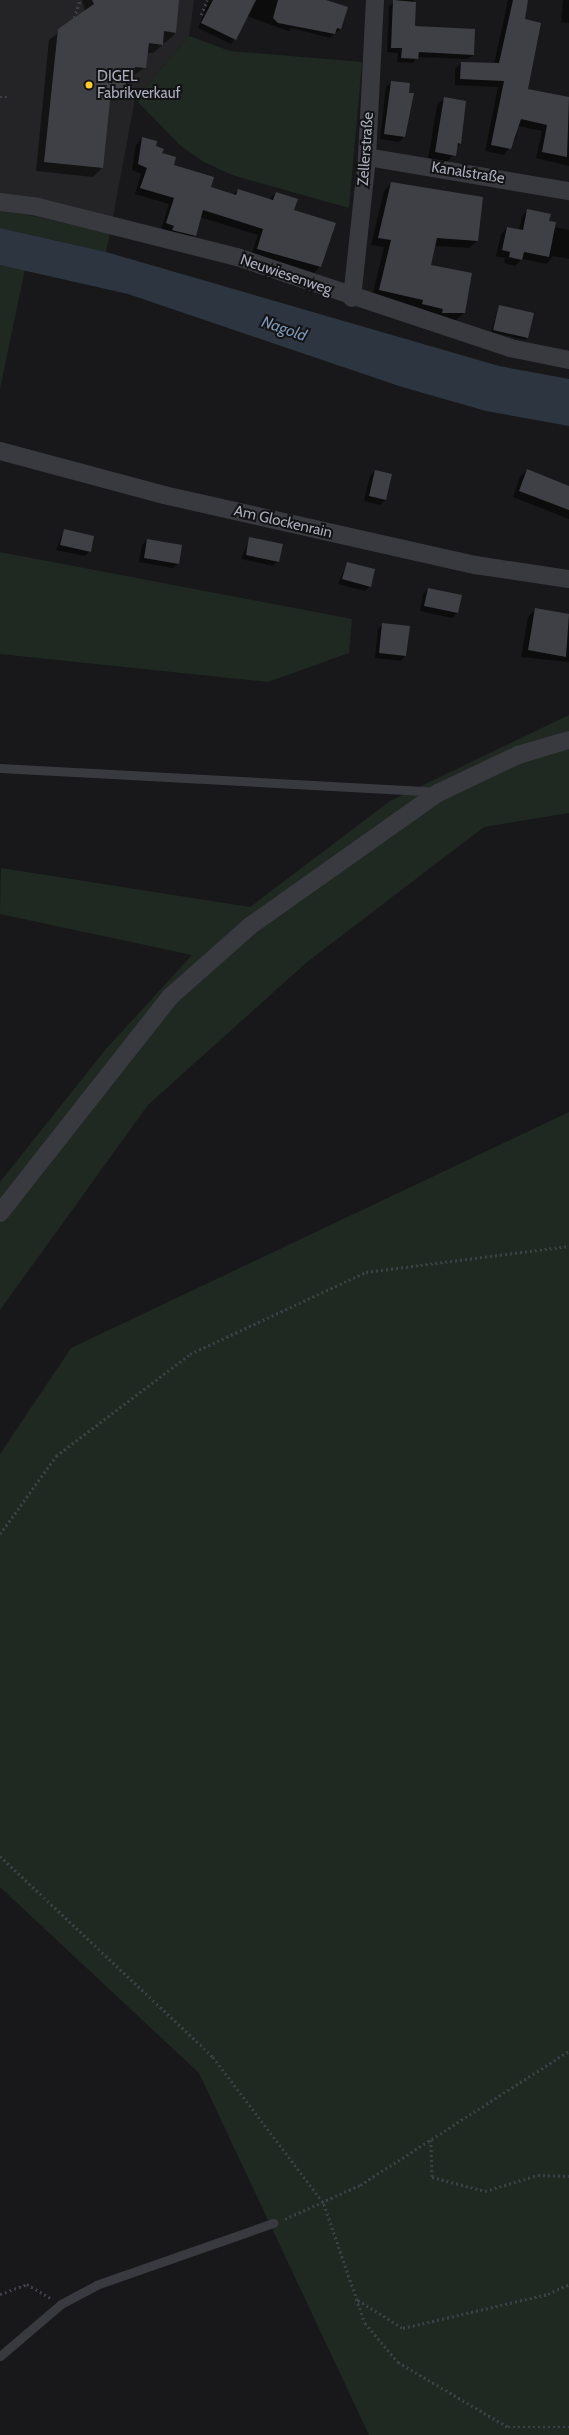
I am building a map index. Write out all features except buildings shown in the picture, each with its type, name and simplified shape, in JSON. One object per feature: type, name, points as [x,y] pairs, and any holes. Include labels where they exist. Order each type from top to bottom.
[{"type":"street","name":"Zellerstraße","points":[[352,298],[367,157],[375,0]]},
{"type":"street","name":"Kanalstraße","points":[[367,157],[569,191]]},
{"type":"street","name":"Neuwiesenweg","points":[[0,202],[38,207],[237,257],[352,298],[510,348],[569,360]]},
{"type":"street","name":"Am Glockenrain","points":[[0,451],[164,495],[475,564],[569,579]]},
{"type":"street","points":[[0,1213],[171,996],[250,926],[438,793],[518,755],[569,740]]},
{"type":"lane","points":[[0,768],[438,793]]},
{"type":"lane","points":[[0,2356],[61,2304],[96,2285],[273,2223]]},
{"type":"path","points":[[74,18],[80,0]]},
{"type":"path","points":[[201,16],[207,0]]},
{"type":"path","points":[[0,97],[7,97]]},
{"type":"path","points":[[439,212],[448,170]]},
{"type":"path","points":[[0,1534],[56,1456],[190,1354],[366,1272],[569,1246]]},
{"type":"path","points":[[0,1856],[213,2058],[324,2204],[366,2322],[398,2362],[508,2427],[569,2428]]},
{"type":"path","points":[[273,2223],[324,2204],[431,2140],[569,2051]]},
{"type":"path","points":[[431,2140],[432,2177],[485,2191],[538,2175],[569,2176]]},
{"type":"path","points":[[0,2294],[27,2284],[61,2304]]},
{"type":"path","points":[[358,2300],[404,2328],[548,2294],[569,2284]]},
{"type":"shaded area","points":[[0,0],[194,0],[189,36],[135,99],[110,233],[0,209]]},
{"type":"shaded area","points":[[189,36],[230,51],[362,62],[349,208],[232,175],[204,162],[181,146],[135,99]]},
{"type":"shaded area","points":[[0,209],[110,233],[106,252],[0,228]]},
{"type":"shaded area","points":[[0,265],[25,269],[0,389]]},
{"type":"shaded area","points":[[0,552],[352,619],[349,653],[268,682],[0,654]]},
{"type":"shaded area","points":[[569,715],[569,813],[484,827],[307,962],[148,1105],[0,1310],[0,1182],[106,1049],[192,955],[0,914],[1,868],[250,907],[390,801]]},
{"type":"shaded area","points":[[569,1112],[569,2435],[369,2435],[199,2073],[0,1887],[0,1454],[71,1348]]},
{"type":"water","name":"Nagold","points":[[0,228],[106,252],[499,366],[569,379],[569,426],[486,411],[402,387],[128,294],[0,265]]},
{"type":"place","name":"DIGEL Fabrikverkauf","points":[[89,85]]}]
